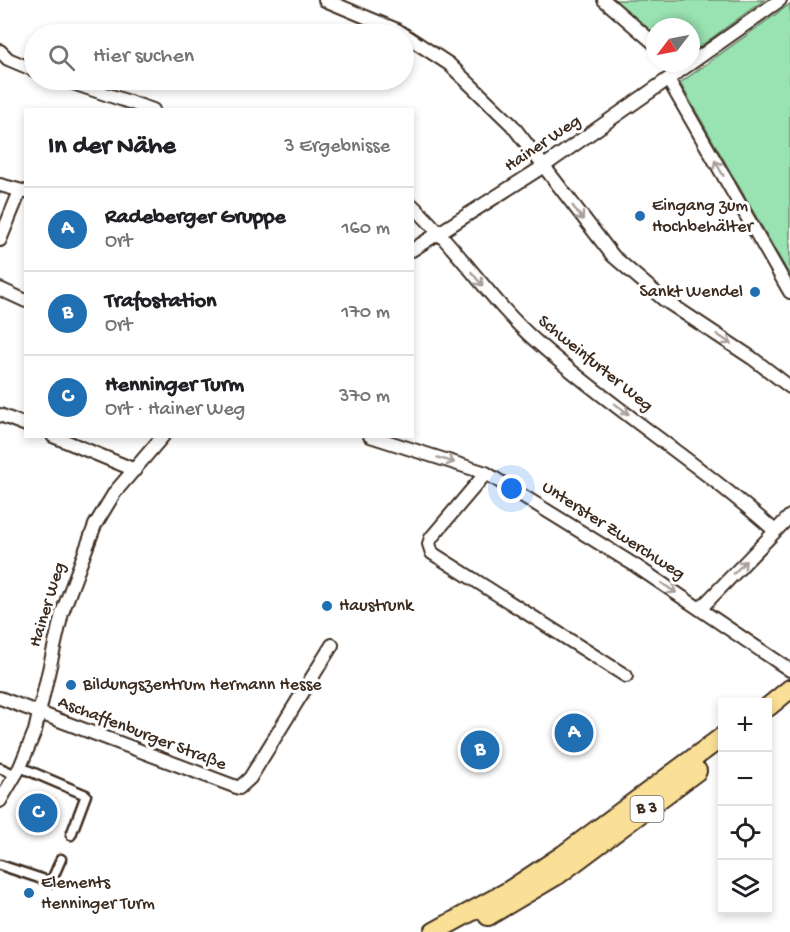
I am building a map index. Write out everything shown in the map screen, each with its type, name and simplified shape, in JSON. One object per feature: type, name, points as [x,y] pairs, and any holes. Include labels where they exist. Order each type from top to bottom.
[{"type":"main road","points":[[772,704],[790,689]]},
{"type":"main road","name":"B 3","points":[[434,932],[507,892],[555,860],[718,741]]},
{"type":"main road","name":"B 3","points":[[459,932],[518,900],[559,874],[718,756]]},
{"type":"street","points":[[325,0],[383,24]]},
{"type":"street","points":[[604,0],[646,36]]},
{"type":"street","name":"Hainer Weg","points":[[700,55],[780,0]]},
{"type":"street","points":[[414,41],[449,64],[512,125],[600,241],[636,278],[790,387]]},
{"type":"street","points":[[0,51],[8,59],[24,66]]},
{"type":"street","name":"Hainer Weg","points":[[414,248],[440,234],[544,166],[676,72]]},
{"type":"street","points":[[668,79],[790,292]]},
{"type":"street","points":[[94,90],[147,108]]},
{"type":"street","points":[[0,185],[23,191],[0,240]]},
{"type":"street","name":"Schweinfurter Weg","points":[[414,207],[440,234],[495,300],[539,344],[736,496],[775,531]]},
{"type":"street","points":[[0,289],[24,300]]},
{"type":"street","points":[[0,415],[24,424]]},
{"type":"street","points":[[58,438],[135,470]]},
{"type":"street","name":"Hainer Weg","points":[[0,801],[18,771],[40,715],[54,642],[76,571],[103,511],[161,438]]},
{"type":"street","name":"Unterster Zwerchweg","points":[[376,438],[486,473],[636,566],[790,670]]},
{"type":"street","points":[[486,473],[431,538],[429,544],[432,553],[626,676]]},
{"type":"street","points":[[700,609],[790,516]]},
{"type":"street","name":"Aschaffenburger Straße","points":[[40,715],[239,789],[250,778],[332,645]]},
{"type":"street","points":[[0,698],[40,715]]},
{"type":"street","points":[[0,768],[18,771],[86,795],[70,835]]},
{"type":"street","points":[[0,865],[51,882],[60,859]]},
{"type":"green space","points":[[609,0],[764,0],[700,46],[700,18],[646,18],[646,30]]},
{"type":"green space","points":[[790,4],[790,276],[680,83],[695,72],[700,72],[700,69]]},
{"type":"place","name":"Eingang zum Hochbehälter","points":[[640,216]]},
{"type":"place","name":"Sankt Wendel","points":[[755,292]]},
{"type":"place","name":"Haustrunk","points":[[327,606]]},
{"type":"place","name":"Bildungszentrum Hermann Hesse","points":[[71,685]]},
{"type":"place","name":"Radeberger Gruppe","points":[[574,733]]},
{"type":"place","name":"Trafostation","points":[[480,750]]},
{"type":"place","name":"Henninger Turm","points":[[38,813]]},
{"type":"place","name":"Elements Henninger Turm","points":[[29,893]]}]
